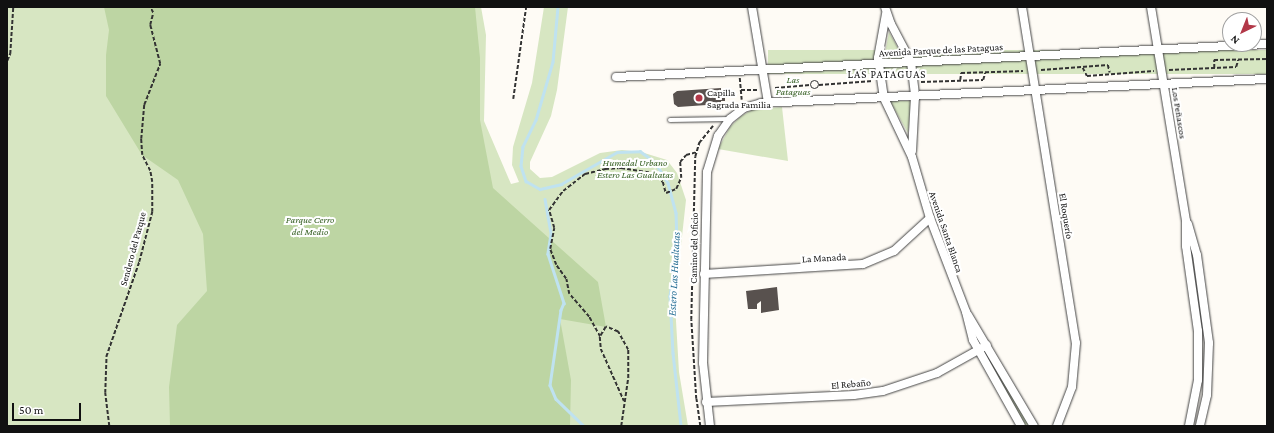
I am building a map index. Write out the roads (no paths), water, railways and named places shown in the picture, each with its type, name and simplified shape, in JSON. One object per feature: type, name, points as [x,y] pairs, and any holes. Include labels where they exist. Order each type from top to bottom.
[{"type":"street","points":[[752,7],[768,103],[1267,79]]},
{"type":"street","name":"El Roquerío","points":[[1022,7],[1076,343],[1072,387],[1058,426]]},
{"type":"street","name":"Los Peñascos","points":[[1151,7],[1186,222],[1186,246],[1199,346],[1197,388],[1189,426]]},
{"type":"street","name":"Avenida Santa Blanca","points":[[886,10],[911,62],[915,96],[912,158]]},
{"type":"street","name":"Avenida Santa Blanca","points":[[886,10],[879,64],[884,98],[912,158],[930,218],[966,312],[978,350],[1021,426]]},
{"type":"street","name":"Avenida Parque de las Pataguas","points":[[616,76],[1267,44]]},
{"type":"street","name":"Camino del Oficio","points":[[710,426],[706,402],[703,363],[704,274],[708,162],[718,136],[730,119],[744,108],[768,103]]},
{"type":"street","name":"La Manada","points":[[704,274],[862,264],[894,251],[930,218]]},
{"type":"street","name":"Los Peñascos","points":[[1186,222],[1198,255],[1209,336],[1208,378],[1200,426]]},
{"type":"street","name":"Avenida Santa Blanca","points":[[966,312],[1034,426]]},
{"type":"street","name":"El Rebaño","points":[[706,402],[854,395],[883,391],[923,379],[987,345]]},
{"type":"lane","points":[[670,120],[719,117],[730,119]]},
{"type":"waterway","name":"Estero Las Hualtatas","points":[[558,7],[553,62],[536,120],[523,147],[521,166],[526,181],[540,189],[561,184],[617,152],[640,151],[655,162],[668,183],[676,213],[677,249],[670,296],[673,353],[681,426]]},
{"type":"waterway","points":[[545,199],[551,234],[548,254],[564,303],[561,310],[550,385],[556,399],[584,426]]},
{"type":"place","name":"Capilla Sagrada Familia","points":[[699,98]]},
{"type":"district","name":"LAS PATAGUAS","points":[[887,74]]},
{"type":"park label","name":"Las Pataguas","points":[[793,84]]},
{"type":"park label","name":"Humedal Urbano Estero Las Gualtatas","points":[[635,168]]},
{"type":"park label","name":"Parque Cerro del Medio","points":[[310,224]]}]
